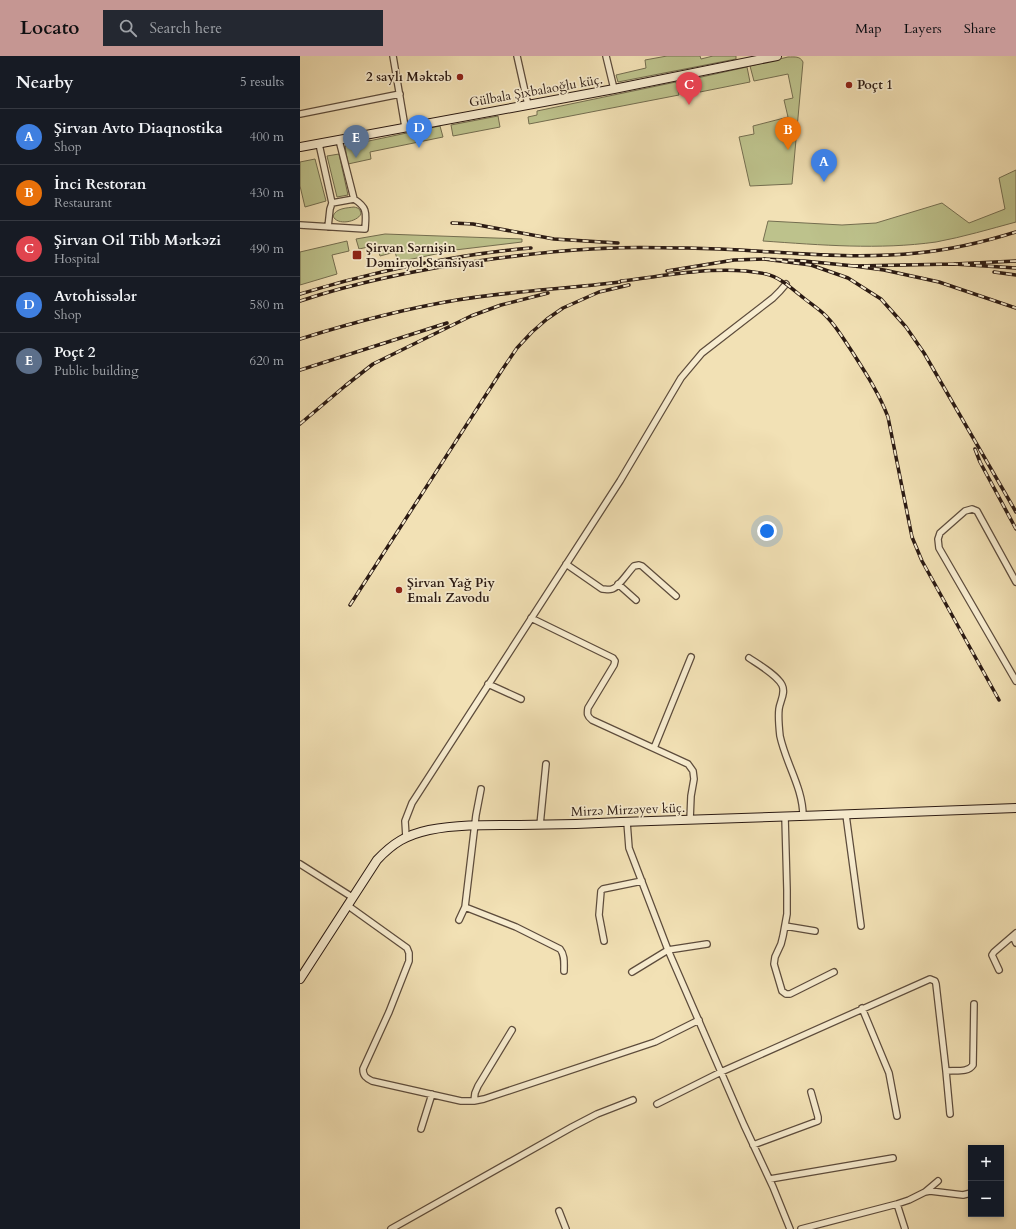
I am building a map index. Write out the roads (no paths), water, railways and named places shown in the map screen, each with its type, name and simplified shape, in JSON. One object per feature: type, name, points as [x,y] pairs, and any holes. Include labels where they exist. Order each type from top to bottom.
[{"type":"main road","name":"Gülbala Şıxbalaoğlu küç.","points":[[300,147],[614,89],[747,59],[777,56]]},
{"type":"main road","name":"Mirzə Mirzəyev küç.","points":[[300,979],[377,860],[386,850],[396,842],[406,837],[438,828],[474,825],[540,825],[1016,808]]},
{"type":"street","points":[[393,56],[405,127]]},
{"type":"street","points":[[517,56],[528,105]]},
{"type":"street","points":[[606,56],[614,89]]},
{"type":"street","points":[[300,114],[400,94]]},
{"type":"street","points":[[339,140],[354,199]]},
{"type":"street","points":[[319,144],[332,203],[328,227]]},
{"type":"street","points":[[300,225],[365,229],[366,217],[362,204],[354,199],[332,203]]},
{"type":"street","points":[[406,837],[405,821],[412,803],[620,481],[681,378],[690,366],[711,345],[773,298],[786,284]]},
{"type":"street","points":[[1016,582],[977,511],[972,509],[965,511],[940,533],[938,539],[939,548],[1016,681]]},
{"type":"street","points":[[566,564],[602,588],[612,590],[634,566],[639,565],[676,596]]},
{"type":"street","points":[[618,584],[636,600]]},
{"type":"street","points":[[531,618],[613,658],[615,661],[614,665],[588,708],[587,714],[592,720],[688,764],[693,771],[694,779],[691,796],[690,820]]},
{"type":"street","points":[[654,748],[691,657]]},
{"type":"street","points":[[749,658],[774,676],[783,686],[778,721],[780,736],[784,752],[800,795],[803,806],[803,816]]},
{"type":"street","points":[[488,684],[521,699]]},
{"type":"street","points":[[540,825],[546,764]]},
{"type":"street","points":[[459,920],[465,907],[474,825],[481,788]]},
{"type":"street","points":[[846,814],[861,926]]},
{"type":"street","points":[[785,817],[787,914],[781,944],[775,957],[774,964],[782,991],[786,994],[790,994],[834,972]]},
{"type":"street","points":[[627,822],[629,848],[668,950],[721,1072],[770,1179],[790,1229]]},
{"type":"street","points":[[300,864],[350,901],[407,948],[409,953],[409,961],[389,1012],[363,1068],[363,1074],[365,1077],[372,1081],[461,1101],[474,1101],[484,1099],[654,1042],[699,1020]]},
{"type":"street","points":[[604,941],[599,915],[600,891],[642,880]]},
{"type":"street","points":[[465,907],[516,927],[560,948],[564,957],[564,971]]},
{"type":"street","points":[[785,926],[815,931]]},
{"type":"street","points":[[999,970],[992,955],[1014,934],[1016,943]]},
{"type":"street","points":[[632,972],[668,950],[707,944]]},
{"type":"street","points":[[657,1104],[721,1072],[926,979],[932,979],[936,984],[950,1114]]},
{"type":"street","points":[[946,1071],[967,1070],[974,1065],[974,1004]]},
{"type":"street","points":[[862,1008],[889,1073],[897,1116]]},
{"type":"street","points":[[474,1101],[478,1086],[512,1030]]},
{"type":"street","points":[[754,1145],[818,1121],[811,1092]]},
{"type":"street","points":[[421,1129],[432,1094]]},
{"type":"street","points":[[391,1229],[572,1127],[597,1114],[633,1100]]},
{"type":"street","points":[[770,1179],[893,1158]]},
{"type":"street","points":[[801,1229],[909,1200],[925,1192],[938,1181]]},
{"type":"street","points":[[925,1192],[930,1191],[963,1195],[968,1194]]},
{"type":"street","points":[[897,1204],[905,1229]]},
{"type":"street","points":[[559,1211],[566,1229]]},
{"type":"railway","points":[[452,223],[473,224],[554,239],[618,243]]},
{"type":"railway","points":[[300,301],[345,287],[438,267],[550,252],[624,248],[688,248],[859,256],[888,255],[929,252],[954,248],[1016,232]]},
{"type":"railway","points":[[300,294],[357,278],[414,265],[473,255],[531,248]]},
{"type":"railway","points":[[854,266],[764,259],[811,265],[848,278],[881,299],[906,327],[924,353],[1016,512]]},
{"type":"railway","points":[[667,271],[734,260],[764,259]]},
{"type":"railway","points":[[1016,261],[954,264],[1016,268]]},
{"type":"railway","points":[[954,264],[854,266],[884,270],[939,282],[1016,308]]},
{"type":"railway","points":[[621,281],[694,272],[730,270],[766,274],[775,277],[784,283],[820,310],[830,320],[876,391],[888,417],[912,537],[922,561],[999,700]]},
{"type":"railway","points":[[994,272],[1016,275]]},
{"type":"railway","points":[[300,339],[377,317],[457,300],[498,294],[620,282]]},
{"type":"railway","points":[[350,605],[517,348],[532,332],[563,308],[599,292],[629,285]]},
{"type":"railway","points":[[300,424],[373,364],[471,316],[501,305],[548,293]]},
{"type":"railway","points":[[300,370],[447,323]]},
{"type":"railway","points":[[975,449],[980,462],[1016,529]]},
{"type":"place","name":"2 saylı Məktəb","points":[[460,77]]},
{"type":"place","name":"Poçt 1","points":[[849,85]]},
{"type":"place","name":"Şirvan Oil Tibb Mərkəzi","points":[[689,105]]},
{"type":"place","name":"Avtohissələr","points":[[419,148]]},
{"type":"place","name":"İnci Restoran","points":[[788,150]]},
{"type":"place","name":"Poçt 2","points":[[356,158]]},
{"type":"place","name":"Şirvan Avto Diaqnostika","points":[[824,182]]},
{"type":"place","name":"Şirvan Sərnişin Dəmiryol Stansiyası","points":[[357,255]]},
{"type":"place","name":"Şirvan Yağ Piy Emalı Zavodu","points":[[399,590]]}]
